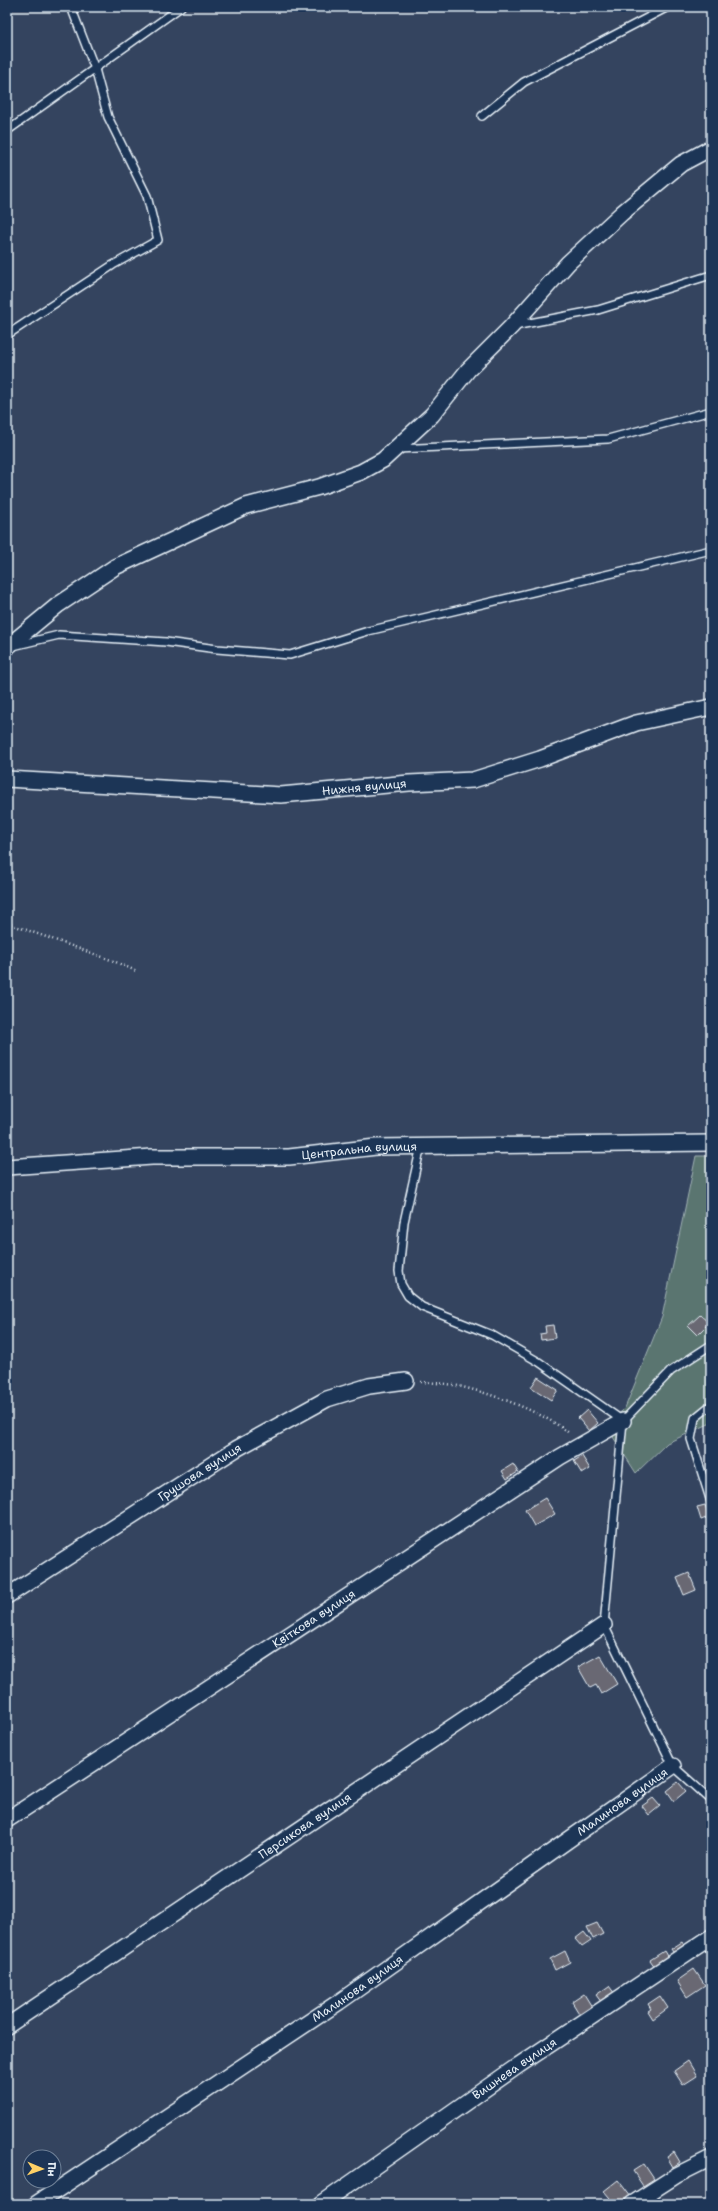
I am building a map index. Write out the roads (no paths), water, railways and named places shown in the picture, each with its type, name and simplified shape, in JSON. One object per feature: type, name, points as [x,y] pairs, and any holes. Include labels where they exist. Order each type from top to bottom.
[{"type":"street","points":[[7,648],[58,605],[115,567],[246,506],[319,486],[361,472],[383,460],[397,449],[432,415],[468,370],[511,327],[568,263],[622,213],[681,164],[711,148]]},
{"type":"street","name":"Нижня вулиця","points":[[7,779],[281,795],[409,783],[472,780],[540,759],[636,723],[711,707]]},
{"type":"street","name":"Центральна вулиця","points":[[7,1167],[152,1157],[289,1157],[376,1147],[711,1143]]},
{"type":"street","name":"Грушова вулиця","points":[[7,1596],[236,1449],[327,1399],[369,1386],[406,1381]]},
{"type":"street","name":"Квіткова вулиця","points":[[7,1820],[582,1444],[623,1421]]},
{"type":"street","name":"Персикова вулиця","points":[[7,2026],[604,1625]]},
{"type":"street","name":"Малинова вулиця","points":[[36,2204],[338,2002],[673,1766]]},
{"type":"street","name":"Вишнева вулиця","points":[[321,2204],[519,2065],[711,1937]]},
{"type":"street","points":[[632,2204],[677,2175],[711,2158]]},
{"type":"lane","points":[[7,335],[113,264],[158,240],[147,196],[108,117],[95,69],[71,7]]},
{"type":"lane","points":[[7,130],[182,7]]},
{"type":"lane","points":[[482,116],[524,82],[668,7]]},
{"type":"lane","points":[[511,327],[598,310],[711,275]]},
{"type":"lane","points":[[397,449],[608,439],[711,411]]},
{"type":"lane","points":[[7,648],[59,635],[166,642],[216,649],[290,655],[368,631],[711,550]]},
{"type":"lane","points":[[422,1146],[404,1222],[399,1271],[401,1284],[408,1296],[422,1307],[492,1335],[539,1362],[623,1421]]},
{"type":"lane","points":[[711,1345],[671,1371],[623,1421],[604,1625],[673,1766],[711,1800]]},
{"type":"lane","points":[[711,1405],[695,1418],[691,1439],[711,1502]]}]
